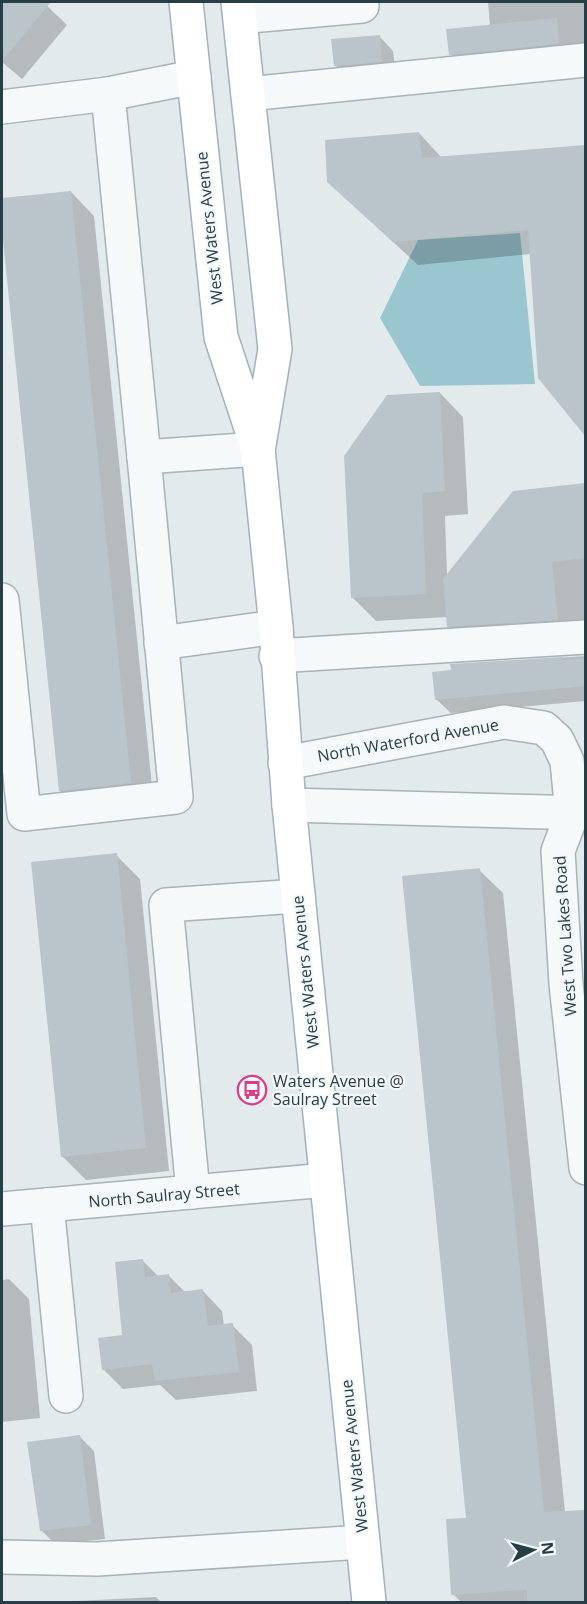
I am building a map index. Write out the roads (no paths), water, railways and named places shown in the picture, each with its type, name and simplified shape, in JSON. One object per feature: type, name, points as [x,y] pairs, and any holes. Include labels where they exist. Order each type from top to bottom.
[{"type":"main road","name":"West Waters Avenue","points":[[186,2],[220,337],[258,449],[289,805],[369,1602]]},
{"type":"main road","name":"West Waters Avenue","points":[[239,9],[275,349],[258,449]]},
{"type":"street","points":[[239,9],[362,6],[362,2]]},
{"type":"street","points":[[248,94],[585,60]]},
{"type":"street","points":[[2,107],[108,94],[194,77]]},
{"type":"street","points":[[2,600],[24,814],[176,797],[108,94]]},
{"type":"street","points":[[144,457],[258,449]]},
{"type":"street","points":[[161,643],[585,637]]},
{"type":"street","name":"North Waterford Avenue","points":[[285,763],[504,722],[544,728],[557,740],[567,762],[579,813]]},
{"type":"street","points":[[289,805],[579,813]]},
{"type":"street","name":"West Two Lakes Road","points":[[579,813],[558,851],[566,984],[585,1168]]},
{"type":"street","points":[[193,1192],[166,905],[298,896]]},
{"type":"street","name":"North Saulray Street","points":[[2,1209],[326,1180]]},
{"type":"street","points":[[47,1205],[66,1396]]},
{"type":"street","points":[[2,1557],[97,1559],[363,1542]]},
{"type":"water","points":[[520,233],[535,384],[420,386],[380,318],[418,240]]},
{"type":"place","name":"Waters Avenue @ Saulray Street","points":[[252,1090]]}]
